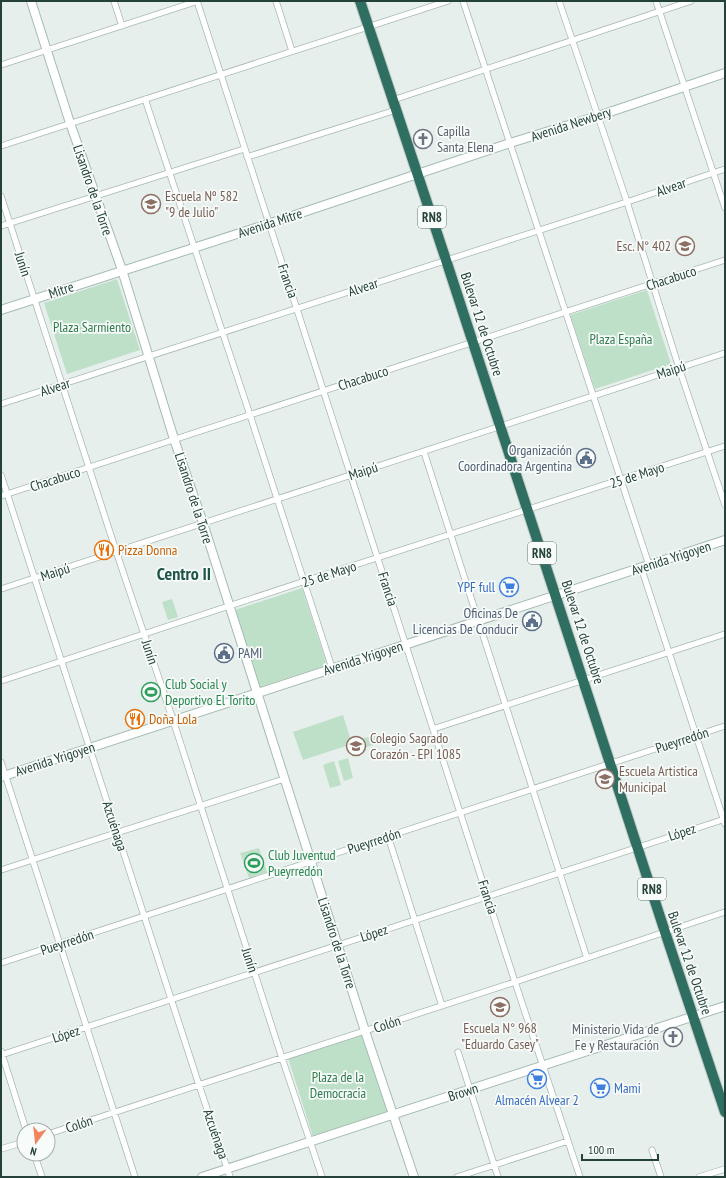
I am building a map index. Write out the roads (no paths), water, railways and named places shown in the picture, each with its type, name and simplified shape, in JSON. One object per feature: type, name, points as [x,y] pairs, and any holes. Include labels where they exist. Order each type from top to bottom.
[{"type":"highway","name":"Bulevar 12 de Octubre","points":[[360,1],[584,680],[665,932],[722,1092],[725,1112]]},
{"type":"main road","name":"Lisandro de la Torre","points":[[31,1],[70,123],[122,270],[174,439],[203,524],[365,1031],[414,1177]]},
{"type":"main road","name":"Avenida Newbery","points":[[417,174],[598,116],[725,73]]},
{"type":"main road","name":"Avenida Mitre","points":[[122,270],[268,224],[417,174]]},
{"type":"main road","name":"Mitre","points":[[1,310],[122,270]]},
{"type":"main road","name":"Avenida Yrigoyen","points":[[3,776],[256,692],[406,645],[725,540]]},
{"type":"main road","name":"Brown","points":[[202,1177],[725,1006]]},
{"type":"street","points":[[114,1],[122,26]]},
{"type":"street","points":[[1,65],[197,1]]},
{"type":"street","name":"Francia","points":[[197,1],[246,157],[297,308],[515,982],[580,1177]]},
{"type":"street","points":[[276,1],[292,51]]},
{"type":"street","points":[[1,146],[448,1]]},
{"type":"street","points":[[464,1],[485,69],[621,480],[668,653],[724,820]]},
{"type":"street","points":[[559,1],[627,202],[654,284],[679,368],[725,504]]},
{"type":"street","points":[[656,1],[725,208]]},
{"type":"street","points":[[393,100],[691,1]]},
{"type":"street","points":[[145,99],[305,581],[332,668]]},
{"type":"street","points":[[246,157],[396,110]]},
{"type":"street","points":[[1,226],[244,149]]},
{"type":"street","name":"Alvear","points":[[1,404],[725,169]]},
{"type":"street","name":"Junín","points":[[1,196],[322,1177]]},
{"type":"street","name":"Chacabuco","points":[[1,496],[725,260]]},
{"type":"street","name":"Maipú","points":[[1,589],[725,353]]},
{"type":"street","name":"25 de Mayo","points":[[1,682],[305,581],[725,446]]},
{"type":"street","points":[[424,452],[587,958]]},
{"type":"street","name":"Azcuénaga","points":[[1,475],[230,1177]]},
{"type":"street","points":[[433,729],[725,634]]},
{"type":"street","name":"Pueyrredón","points":[[1,964],[725,726]]},
{"type":"street","points":[[1,762],[3,776],[32,860],[135,1177]]},
{"type":"street","points":[[1,870],[284,780]]},
{"type":"street","name":"López","points":[[1,1054],[724,820]]},
{"type":"street","points":[[388,836],[442,1006]]},
{"type":"street","name":"Colón","points":[[56,1131],[725,912]]},
{"type":"street","points":[[458,1052],[498,1177]]},
{"type":"street","points":[[1,1054],[23,1122]]},
{"type":"street","points":[[457,1177],[568,1140]]},
{"type":"street","points":[[1,1149],[16,1144]]},
{"type":"street","points":[[652,1150],[661,1177]]},
{"type":"street","points":[[37,1162],[42,1177]]},
{"type":"street","points":[[699,1177],[725,1169]]},
{"type":"place","name":"Capilla Santa Elena","points":[[423,139]]},
{"type":"place","name":"Escuela Nº 582 \"9 de Julio\"","points":[[151,204]]},
{"type":"place","name":"Esc. N° 402","points":[[685,246]]},
{"type":"place","name":"Organización Coordinadora Argentina","points":[[586,458]]},
{"type":"place","name":"Pizza Donna","points":[[104,550]]},
{"type":"place","name":"YPF full","points":[[509,587]]},
{"type":"place","name":"Oficinas De Licencias De Conducir","points":[[532,621]]},
{"type":"place","name":"PAMI","points":[[224,653]]},
{"type":"place","name":"Club Social y Deportivo El Torito","points":[[151,692]]},
{"type":"place","name":"Doña Lola","points":[[135,719]]},
{"type":"place","name":"Colegio Sagrado Corazón - EPI 1085","points":[[356,746]]},
{"type":"place","name":"Escuela Artistica Municipal","points":[[605,779]]},
{"type":"place","name":"Club Juventud Pueyrredón","points":[[254,863]]},
{"type":"place","name":"Escuela N° 968 \"Eduardo Casey\"","points":[[500,1007]]},
{"type":"place","name":"Ministerio Vida de Fe y Restauración","points":[[673,1037]]},
{"type":"place","name":"Almacén Alvear 2","points":[[537,1079]]},
{"type":"place","name":"Mami","points":[[600,1088]]},
{"type":"district","name":"Centro II","points":[[184,574]]},
{"type":"park label","name":"Plaza Sarmiento","points":[[92,327]]},
{"type":"park label","name":"Plaza España","points":[[621,339]]},
{"type":"park label","name":"Plaza de la Democracia","points":[[338,1086]]}]
